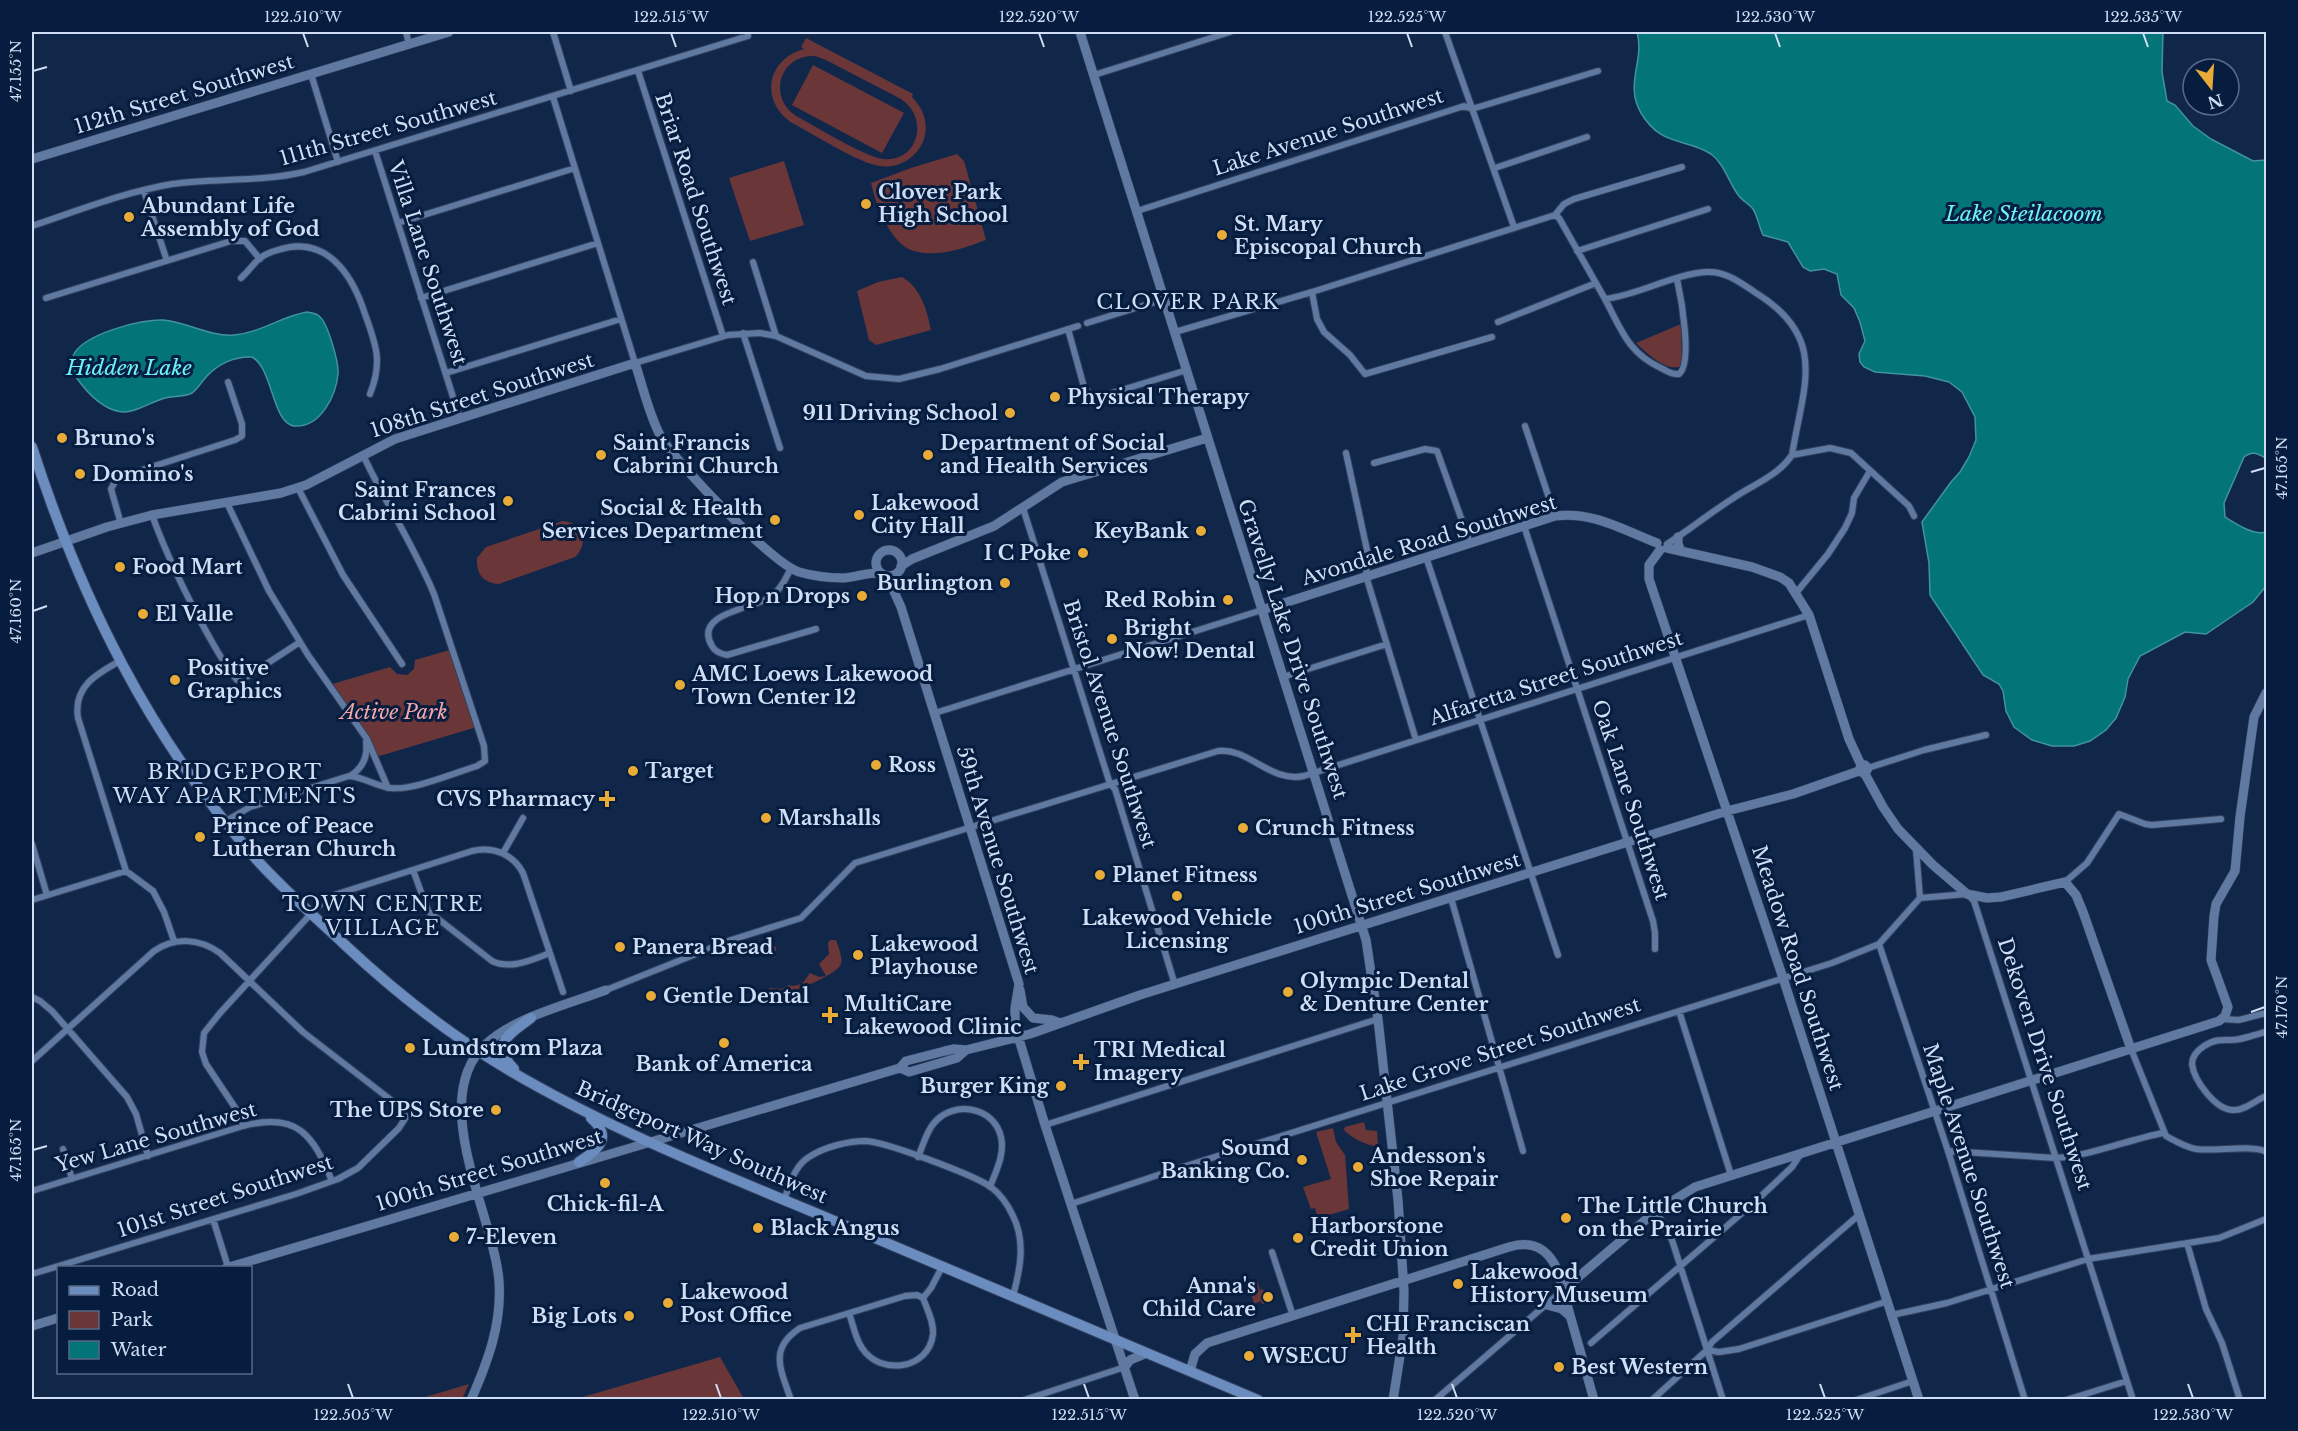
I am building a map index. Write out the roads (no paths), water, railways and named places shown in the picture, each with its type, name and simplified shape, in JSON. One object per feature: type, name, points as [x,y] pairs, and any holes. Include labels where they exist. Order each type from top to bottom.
[{"type":"main road","name":"Bridgeport Way Southwest","points":[[32,449],[64,542],[89,599],[120,661],[165,736],[254,856],[311,915],[398,992],[479,1052],[579,1109],[647,1142],[1258,1400]]},
{"type":"main road","points":[[523,1078],[504,1058],[502,1048],[508,1036],[531,1018]]},
{"type":"main road","points":[[579,1109],[597,1124],[602,1138],[596,1150],[579,1162]]},
{"type":"street","points":[[406,32],[409,44]]},
{"type":"street","name":"112th Street Southwest","points":[[32,159],[449,32]]},
{"type":"street","points":[[553,32],[571,91]]},
{"type":"street","name":"Gravelly Lake Drive Southwest","points":[[1080,32],[1362,926],[1378,1019],[1404,1282],[1404,1328],[1393,1400]]},
{"type":"street","points":[[1094,75],[1230,32]]},
{"type":"street","points":[[1445,32],[1514,227]]},
{"type":"street","name":"111th Street Southwest","points":[[32,226],[173,184],[281,177],[338,162],[553,98],[748,34]]},
{"type":"street","name":"Briar Road Southwest","points":[[638,71],[723,336]]},
{"type":"street","name":"Lake Avenue Southwest","points":[[1137,211],[1464,106],[1472,109],[1598,71]]},
{"type":"street","points":[[311,74],[338,162]]},
{"type":"street","points":[[553,98],[655,423],[671,452],[768,551],[790,568],[831,577],[846,578],[867,573],[891,576],[912,559],[985,531],[1062,482],[1207,438]]},
{"type":"street","points":[[1495,168],[1587,137]]},
{"type":"street","name":"Villa Lane Southwest","points":[[375,151],[460,419]]},
{"type":"street","points":[[1175,332],[1312,292],[1555,215],[1564,204],[1574,199],[1682,167]]},
{"type":"street","points":[[398,223],[575,168]]},
{"type":"street","points":[[144,191],[167,261]]},
{"type":"street","points":[[1577,251],[1708,209]]},
{"type":"street","points":[[1555,215],[1559,218],[1634,351],[1651,364],[1674,374],[1679,374],[1684,370],[1686,357],[1683,308],[1677,279]]},
{"type":"street","points":[[46,298],[241,240],[248,244],[260,259]]},
{"type":"street","points":[[421,298],[598,243]]},
{"type":"street","points":[[241,278],[260,259],[278,250],[306,246],[328,255],[341,267],[353,284],[361,300],[378,355],[377,377],[370,394]]},
{"type":"street","points":[[753,262],[776,336]]},
{"type":"street","points":[[1605,299],[1704,272],[1722,273],[1780,309],[1794,327],[1804,353],[1807,371],[1792,455],[1780,468],[1663,546]]},
{"type":"street","points":[[1498,322],[1596,284]]},
{"type":"street","points":[[1312,292],[1317,319],[1323,332],[1350,355],[1365,374],[1492,337]]},
{"type":"street","points":[[1087,323],[1165,299]]},
{"type":"street","points":[[446,373],[621,319]]},
{"type":"street","points":[[635,363],[723,336],[742,333],[776,336],[857,373],[891,380],[940,369],[1078,326]]},
{"type":"street","points":[[1068,329],[1085,389],[1092,397],[1100,397],[1187,370]]},
{"type":"street","points":[[742,333],[780,448]]},
{"type":"street","name":"108th Street Southwest","points":[[32,553],[152,515],[227,503],[298,488],[395,439],[635,363]]},
{"type":"street","points":[[121,524],[111,491],[111,485],[117,478],[242,436],[242,424],[228,382]]},
{"type":"street","points":[[1525,426],[1555,516]]},
{"type":"street","points":[[1792,455],[1834,448],[1855,455],[1909,506],[1914,516]]},
{"type":"street","points":[[1374,463],[1425,449],[1437,451],[1470,543]]},
{"type":"street","points":[[1346,453],[1367,550],[1366,576],[1416,740]]},
{"type":"street","points":[[349,776],[388,788],[409,786],[477,766],[485,761],[484,746],[427,576],[381,493],[363,455]]},
{"type":"street","points":[[1796,593],[1828,554],[1845,528],[1852,513],[1854,498],[1870,471]]},
{"type":"street","points":[[298,488],[343,575],[402,664]]},
{"type":"street","points":[[227,503],[257,568],[300,642],[362,730],[375,753],[388,788]]},
{"type":"street","name":"Bristol Avenue Southwest","points":[[1023,508],[1110,784],[1115,789],[1175,985]]},
{"type":"street","points":[[152,515],[166,552],[200,621],[237,680],[243,679],[300,642]]},
{"type":"street","name":"Avondale Road Southwest","points":[[935,713],[1555,516],[1573,515],[1596,519],[1663,546]]},
{"type":"street","name":"Oak Lane Southwest","points":[[1524,526],[1654,927],[1655,949]]},
{"type":"street","points":[[1678,537],[1681,551]]},
{"type":"street","points":[[831,577],[865,567],[885,550],[904,554],[932,546],[944,546]]},
{"type":"street","name":"Dekoven Drive Southwest","points":[[1663,546],[1770,572],[1785,580],[1809,615],[1836,702],[1863,770],[1883,807],[1916,849],[1974,901],[2133,1400]]},
{"type":"street","name":"Meadow Road Southwest","points":[[1663,546],[1651,562],[1648,575],[1783,978],[1919,1400]]},
{"type":"street","points":[[898,553],[902,559],[900,569]]},
{"type":"street","points":[[1426,557],[1558,955]]},
{"type":"street","points":[[876,558],[876,566],[882,574]]},
{"type":"street","points":[[790,568],[780,588],[772,596],[711,623],[708,631],[710,641],[715,650],[728,655],[816,629]]},
{"type":"street","name":"59th Avenue Southwest","points":[[900,569],[902,607]]},
{"type":"street","name":"59th Avenue Southwest","points":[[882,574],[892,587],[902,607],[1019,984],[1015,1026],[1135,1400]]},
{"type":"street","name":"Alfaretta Street Southwest","points":[[606,990],[739,937],[801,918],[855,863],[1223,750],[1231,751],[1286,777],[1314,773],[1809,615]]},
{"type":"street","points":[[1283,677],[1387,644]]},
{"type":"street","points":[[120,661],[101,671],[87,683],[80,694],[77,710],[126,871],[153,891],[164,912],[174,941]]},
{"type":"street","points":[[1435,1400],[1656,1211],[1695,1187],[2216,1023],[2222,1019],[2228,1009],[2211,960],[2214,916],[2216,904],[2235,872],[2254,717],[2266,693]]},
{"type":"street","points":[[226,821],[250,807],[349,776],[358,770],[365,757],[367,746],[362,730]]},
{"type":"street","name":"100th Street Southwest","points":[[230,1266],[900,1068],[909,1072],[957,1058],[966,1050],[1060,1023],[1727,811],[1796,794],[1932,747],[1986,735]]},
{"type":"street","points":[[1916,849],[1920,898],[1967,894],[1987,898],[2001,897],[2065,882],[2087,863],[2120,814],[2152,825],[2221,819]]},
{"type":"street","points":[[502,853],[523,818]]},
{"type":"street","points":[[32,844],[47,895]]},
{"type":"street","points":[[243,1126],[240,1115],[206,1064],[202,1046],[207,1027],[311,915],[334,895],[478,850],[502,853],[516,863],[522,873],[563,992]]},
{"type":"street","points":[[413,870],[428,911],[492,961],[502,965],[515,964],[550,953]]},
{"type":"street","points":[[32,900],[126,871]]},
{"type":"street","points":[[2065,882],[2076,895],[2083,912],[2163,1133],[2195,1149],[2255,1148],[2266,1152]]},
{"type":"street","points":[[1451,898],[1523,1151]]},
{"type":"street","name":"Lake Grove Street Southwest","points":[[1071,1204],[1832,963],[1879,944],[1920,898]]},
{"type":"street","points":[[32,1061],[151,953],[174,941],[188,941],[208,946],[220,953],[249,981]]},
{"type":"street","name":"Maple Avenue Southwest","points":[[1879,944],[1948,1151],[2025,1400]]},
{"type":"street","name":"101st Street Southwest","points":[[58,1266],[332,1181],[362,1164],[405,1121],[406,1116],[400,1107],[303,1032],[249,981]]},
{"type":"street","points":[[1019,984],[1023,1007],[1030,1016],[1060,1023]]},
{"type":"street","points":[[471,1400],[490,1353],[499,1305],[495,1257],[466,1150],[463,1112],[467,1076],[479,1052],[499,1034],[531,1018],[606,990]]},
{"type":"street","points":[[32,997],[46,1005],[127,1097],[136,1114],[148,1156]]},
{"type":"street","points":[[1679,1011],[1731,1175]]},
{"type":"street","points":[[2222,1019],[2239,1020],[2266,1016]]},
{"type":"street","points":[[1045,1125],[1378,1019]]},
{"type":"street","points":[[2266,1032],[2237,1040],[2216,1040],[2202,1047],[2194,1055],[2192,1064],[2206,1092],[2223,1108],[2234,1111],[2266,1096]]},
{"type":"street","points":[[918,1157],[932,1124],[941,1116],[958,1109],[979,1111],[995,1124],[1002,1143],[1001,1157],[990,1187]]},
{"type":"street","name":"Yew Lane Southwest","points":[[32,1191],[243,1126],[274,1121],[291,1125],[302,1131],[318,1147],[332,1181]]},
{"type":"street","points":[[1948,1151],[2056,1158],[2094,1152],[2130,1140],[2163,1133]]},
{"type":"street","points":[[784,1200],[796,1170],[808,1157],[832,1148],[866,1141],[890,1147],[971,1177],[990,1187],[1006,1204],[1018,1230],[1021,1245],[1020,1270],[1013,1296]]},
{"type":"street","points":[[63,1149],[72,1179]]},
{"type":"street","points":[[1592,1343],[1756,1201],[1792,1167],[1800,1155]]},
{"type":"street","points":[[1656,1211],[1669,1231],[1723,1400]]},
{"type":"street","points":[[1652,1400],[1707,1350],[1712,1342],[1860,1214]]},
{"type":"street","points":[[213,1219],[227,1266]]},
{"type":"street","points":[[1892,1315],[1947,1303],[2088,1260],[2219,1238],[2266,1219]]},
{"type":"street","points":[[2187,1243],[2206,1309],[2222,1343],[2240,1400]]},
{"type":"street","points":[[1190,1371],[1195,1354],[1207,1343],[1516,1245],[1531,1244],[1542,1248],[1552,1258],[1594,1400]]},
{"type":"street","points":[[1272,1252],[1293,1316]]},
{"type":"street","name":"101st Street Southwest","points":[[32,1274],[57,1266]]},
{"type":"street","points":[[923,1298],[942,1267]]},
{"type":"street","points":[[792,1400],[779,1362],[780,1351],[786,1339],[800,1328],[849,1312],[905,1296],[917,1295],[923,1298],[929,1313],[933,1336],[922,1355],[914,1361],[902,1365],[882,1364],[867,1355],[861,1347],[849,1312]]},
{"type":"street","points":[[1707,1350],[1719,1352],[1739,1350],[1888,1301]]},
{"type":"street","points":[[1547,1305],[1562,1310],[1570,1316]]},
{"type":"street","points":[[32,1326],[57,1318]]},
{"type":"street","points":[[1024,1400],[1125,1367],[1130,1360],[1147,1353]]},
{"type":"street","points":[[2066,1400],[2127,1380]]},
{"type":"street","points":[[1856,1400],[1913,1381]]},
{"type":"water","name":"Lake Steilacoom","points":[[1637,32],[2163,32],[2162,72],[2167,101],[2175,105],[2181,112],[2181,117],[2185,117],[2193,126],[2211,139],[2253,161],[2266,160],[2266,458],[2253,453],[2244,457],[2224,503],[2225,517],[2251,531],[2266,532],[2266,586],[2253,602],[2206,634],[2185,632],[2140,656],[2128,679],[2125,697],[2116,718],[2106,730],[2090,741],[2074,746],[2052,746],[2032,740],[2014,727],[2006,711],[2003,691],[1999,684],[1983,675],[1930,595],[1929,563],[1922,522],[1960,472],[1976,440],[1975,417],[1962,392],[1949,382],[1925,376],[1875,372],[1864,367],[1860,362],[1859,354],[1865,341],[1860,322],[1854,308],[1841,295],[1837,274],[1824,269],[1810,271],[1803,267],[1788,242],[1763,235],[1753,209],[1739,196],[1716,158],[1692,145],[1657,132],[1641,113],[1634,92],[1639,43]]},
{"type":"water","name":"Hidden Lake","points":[[307,312],[319,316],[326,327],[335,353],[338,374],[334,391],[325,409],[312,422],[304,425],[294,426],[287,423],[281,416],[264,372],[252,357],[233,359],[222,364],[211,372],[192,393],[165,398],[124,412],[110,409],[97,401],[79,382],[72,367],[73,356],[88,341],[113,329],[128,325],[163,320],[216,334],[234,335],[244,334]]},
{"type":"place","name":"Clover Park High School","points":[[866,204]]},
{"type":"place","name":"Abundant Life Assembly of God","points":[[129,217]]},
{"type":"place","name":"St. Mary Episcopal Church","points":[[1222,235]]},
{"type":"place","name":"Physical Therapy","points":[[1055,397]]},
{"type":"place","name":"911 Driving School","points":[[1010,413]]},
{"type":"place","name":"Bruno's","points":[[62,438]]},
{"type":"place","name":"Saint Francis Cabrini Church","points":[[601,455]]},
{"type":"place","name":"Department of Social and Health Services","points":[[928,455]]},
{"type":"place","name":"Domino's","points":[[80,474]]},
{"type":"place","name":"Saint Frances Cabrini School","points":[[508,501]]},
{"type":"place","name":"Lakewood City Hall","points":[[859,515]]},
{"type":"place","name":"Social & Health Services Department","points":[[775,520]]},
{"type":"place","name":"KeyBank","points":[[1201,531]]},
{"type":"place","name":"I C Poke","points":[[1083,553]]},
{"type":"place","name":"Food Mart","points":[[120,567]]},
{"type":"place","name":"Burlington","points":[[1005,583]]},
{"type":"place","name":"Hop n Drops","points":[[862,596]]},
{"type":"place","name":"Red Robin","points":[[1228,600]]},
{"type":"place","name":"El Valle","points":[[143,614]]},
{"type":"place","name":"Bright Now! Dental","points":[[1112,639]]},
{"type":"place","name":"Positive Graphics","points":[[175,680]]},
{"type":"place","name":"AMC Loews Lakewood Town Center 12","points":[[680,685]]},
{"type":"place","name":"Ross","points":[[876,765]]},
{"type":"place","name":"Target","points":[[633,771]]},
{"type":"place","name":"CVS Pharmacy","points":[[607,799]]},
{"type":"place","name":"Marshalls","points":[[766,818]]},
{"type":"place","name":"Crunch Fitness","points":[[1243,828]]},
{"type":"place","name":"Prince of Peace Lutheran Church","points":[[200,837]]},
{"type":"place","name":"Planet Fitness","points":[[1100,875]]},
{"type":"place","name":"Lakewood Vehicle Licensing","points":[[1177,896]]},
{"type":"place","name":"Panera Bread","points":[[620,947]]},
{"type":"place","name":"Lakewood Playhouse","points":[[858,955]]},
{"type":"place","name":"Olympic Dental & Denture Center","points":[[1288,992]]},
{"type":"place","name":"Gentle Dental","points":[[651,996]]},
{"type":"place","name":"MultiCare Lakewood Clinic","points":[[830,1015]]},
{"type":"place","name":"Bank of America","points":[[724,1043]]},
{"type":"place","name":"Lundstrom Plaza","points":[[410,1048]]},
{"type":"place","name":"TRI Medical Imagery","points":[[1081,1062]]},
{"type":"place","name":"Burger King","points":[[1061,1086]]},
{"type":"place","name":"The UPS Store","points":[[496,1110]]},
{"type":"place","name":"Sound Banking Co.","points":[[1302,1160]]},
{"type":"place","name":"Andesson's Shoe Repair","points":[[1358,1167]]},
{"type":"place","name":"Chick-fil-A","points":[[605,1183]]},
{"type":"place","name":"The Little Church on the Prairie","points":[[1566,1218]]},
{"type":"place","name":"Black Angus","points":[[758,1228]]},
{"type":"place","name":"7-Eleven","points":[[454,1237]]},
{"type":"place","name":"Harborstone Credit Union","points":[[1298,1238]]},
{"type":"place","name":"Lakewood History Museum","points":[[1458,1284]]},
{"type":"place","name":"Anna's Child Care","points":[[1268,1297]]},
{"type":"place","name":"Lakewood Post Office","points":[[668,1303]]},
{"type":"place","name":"Big Lots","points":[[629,1316]]},
{"type":"place","name":"CHI Franciscan Health","points":[[1353,1335]]},
{"type":"place","name":"WSECU","points":[[1249,1356]]},
{"type":"place","name":"Best Western","points":[[1559,1367]]},
{"type":"district","name":"CLOVER PARK","points":[[1188,302]]},
{"type":"district","name":"BRIDGEPORT WAY APARTMENTS","points":[[235,784]]},
{"type":"district","name":"TOWN CENTRE VILLAGE","points":[[383,916]]},
{"type":"park label","name":"Active Park","points":[[394,712]]}]
